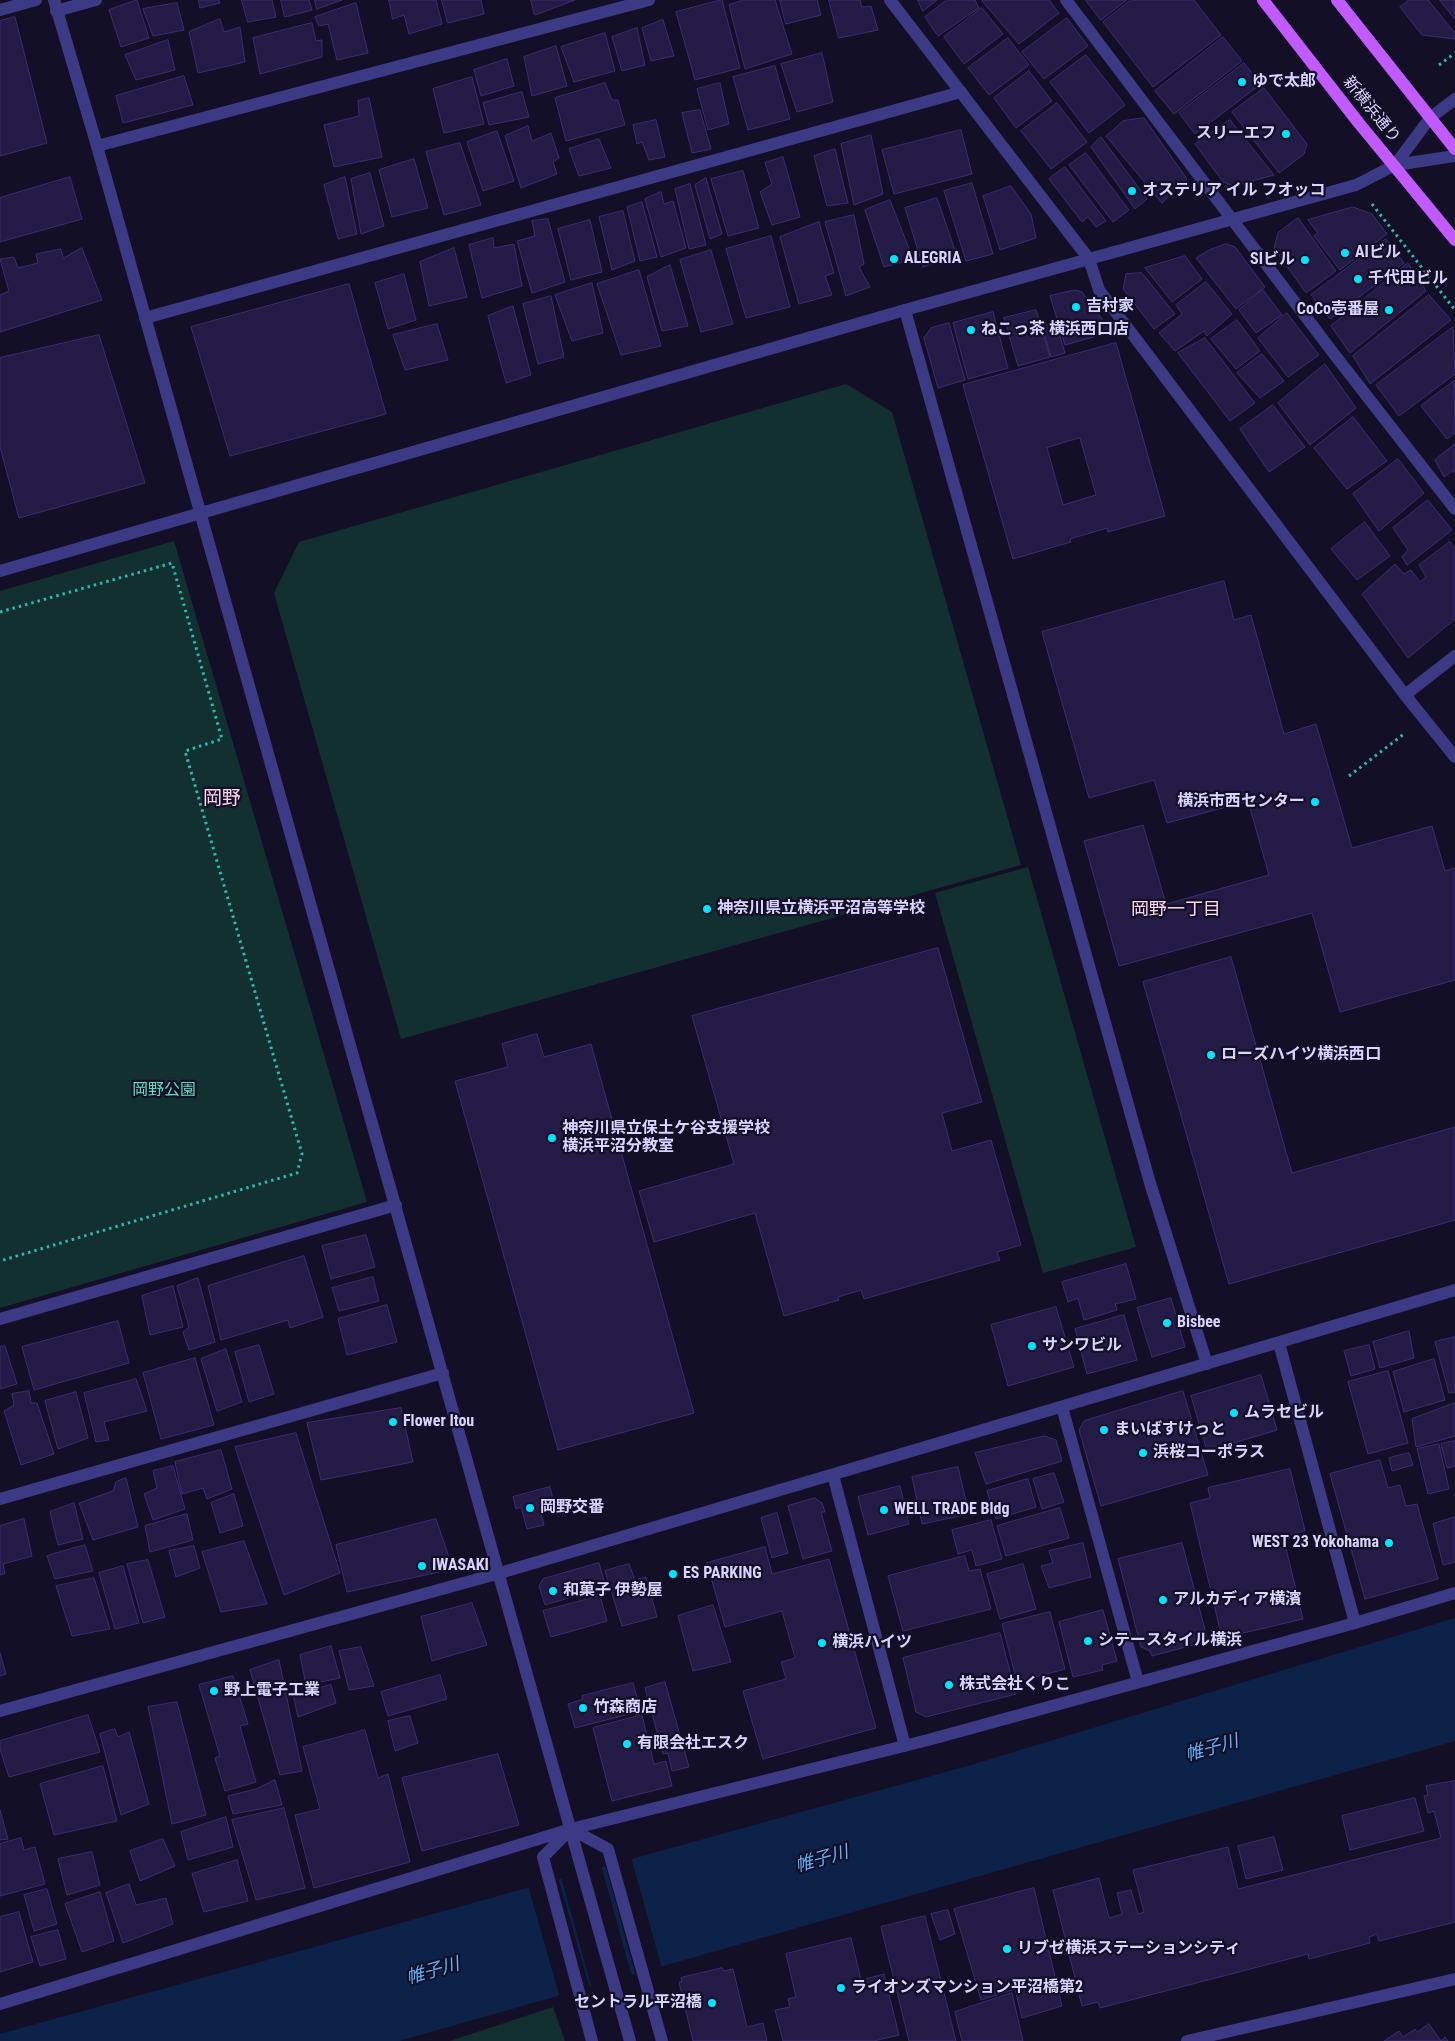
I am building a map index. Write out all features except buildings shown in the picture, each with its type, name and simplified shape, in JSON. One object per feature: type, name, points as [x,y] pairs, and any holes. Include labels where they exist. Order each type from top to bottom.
[{"type":"main road","name":"新横浜通り","points":[[1263,0],[1358,122],[1455,240]]},
{"type":"main road","points":[[1337,0],[1455,149]]},
{"type":"street","points":[[0,10],[36,0]]},
{"type":"street","points":[[96,0],[55,5],[97,146],[500,1573],[630,2041]]},
{"type":"street","points":[[97,146],[649,0]]},
{"type":"street","points":[[890,0],[1089,259],[1099,290],[1405,694],[1455,757]]},
{"type":"street","points":[[1066,0],[1231,219],[1455,509]]},
{"type":"street","points":[[145,318],[961,92]]},
{"type":"street","points":[[1395,165],[1430,118],[1455,99]]},
{"type":"street","points":[[0,571],[905,310],[1356,185],[1395,165],[1455,156]]},
{"type":"street","points":[[905,310],[1150,1183],[1207,1364]]},
{"type":"street","points":[[1405,694],[1455,656]]},
{"type":"street","points":[[0,1319],[396,1205]]},
{"type":"street","points":[[0,1711],[500,1573],[1455,1290]]},
{"type":"street","points":[[1279,1343],[1354,1623]]},
{"type":"street","points":[[0,1499],[443,1373]]},
{"type":"street","points":[[1062,1407],[1138,1682]]},
{"type":"street","points":[[833,1475],[905,1746]]},
{"type":"street","points":[[0,2004],[571,1829],[905,1746],[1354,1623],[1455,1593]]},
{"type":"street","points":[[571,1829],[608,1849],[662,2041]]},
{"type":"street","points":[[571,1829],[544,1857],[592,2041]]},
{"type":"street","points":[[1187,2041],[1455,1979]]},
{"type":"path","points":[[1439,65],[1455,53]]},
{"type":"path","points":[[1368,200],[1455,310]]},
{"type":"path","points":[[0,612],[172,563],[222,739],[185,751],[302,1154],[297,1173],[0,1262]]},
{"type":"path","points":[[1349,776],[1411,729]]},
{"type":"green space","points":[[846,384],[892,412],[1021,865],[401,1039],[274,593],[299,542]]},
{"type":"green space","name":"岡野公園","points":[[174,541],[367,1202],[0,1308],[0,591]]},
{"type":"green space","points":[[1028,867],[1136,1247],[1043,1273],[935,893]]},
{"type":"green space","points":[[553,2007],[565,2041],[450,2041]]},
{"type":"water","name":"帷子川","points":[[1455,1618],[1455,1741],[399,2041],[0,2041],[0,2034],[971,1765]]},
{"type":"pier","points":[[631,1857],[662,1969],[636,1976],[605,1864]]},
{"type":"pier","points":[[601,1865],[632,1977],[592,1989],[561,1877]]},
{"type":"pier","points":[[558,1877],[590,1989],[560,1998],[528,1886]]},
{"type":"place","name":"ゆで太郎","points":[[1242,82]]},
{"type":"place","name":"スリーエフ","points":[[1286,134]]},
{"type":"place","name":"オステリア イル フオッコ","points":[[1132,191]]},
{"type":"place","name":"AIビル","points":[[1345,253]]},
{"type":"place","name":"ALEGRIA","points":[[894,259]]},
{"type":"place","name":"SIビル","points":[[1305,260]]},
{"type":"place","name":"千代田ビル","points":[[1358,279]]},
{"type":"place","name":"吉村家","points":[[1076,307]]},
{"type":"place","name":"CoCo壱番屋","points":[[1389,310]]},
{"type":"place","name":"ねこっ茶 横浜西口店","points":[[971,330]]},
{"type":"place","name":"横浜市西センター","points":[[1315,802]]},
{"type":"place","name":"神奈川県立横浜平沼高等学校","points":[[707,909]]},
{"type":"place","name":"ローズハイツ横浜西口","points":[[1211,1055]]},
{"type":"place","name":"神奈川県立保土ケ谷支援学校 横浜平沼分教室","points":[[552,1138]]},
{"type":"place","name":"Bisbee","points":[[1167,1323]]},
{"type":"place","name":"サンワビル","points":[[1032,1346]]},
{"type":"place","name":"ムラセビル","points":[[1234,1413]]},
{"type":"place","name":"Flower Itou","points":[[393,1422]]},
{"type":"place","name":"まいばすけっと","points":[[1104,1430]]},
{"type":"place","name":"浜桜コーポラス","points":[[1143,1453]]},
{"type":"place","name":"岡野交番","points":[[530,1508]]},
{"type":"place","name":"WELL TRADE Bldg","points":[[884,1510]]},
{"type":"place","name":"WEST 23 Yokohama","points":[[1389,1543]]},
{"type":"place","name":"IWASAKI","points":[[422,1566]]},
{"type":"place","name":"ES PARKING","points":[[673,1574]]},
{"type":"place","name":"和菓子 伊勢屋","points":[[553,1591]]},
{"type":"place","name":"アルカディア横濱","points":[[1163,1600]]},
{"type":"place","name":"シテースタイル横浜","points":[[1088,1641]]},
{"type":"place","name":"横浜ハイツ","points":[[822,1643]]},
{"type":"place","name":"株式会社くりこ","points":[[949,1685]]},
{"type":"place","name":"野上電子工業","points":[[214,1691]]},
{"type":"place","name":"竹森商店","points":[[583,1708]]},
{"type":"place","name":"有限会社エスク","points":[[627,1744]]},
{"type":"place","name":"リブゼ横浜ステーションシティ","points":[[1007,1949]]},
{"type":"place","name":"ライオンズマンション平沼橋第2","points":[[841,1988]]},
{"type":"place","name":"セントラル平沼橋","points":[[712,2003]]},
{"type":"district","name":"岡野","points":[[222,799]]},
{"type":"district","name":"岡野一丁目","points":[[1176,910]]}]
